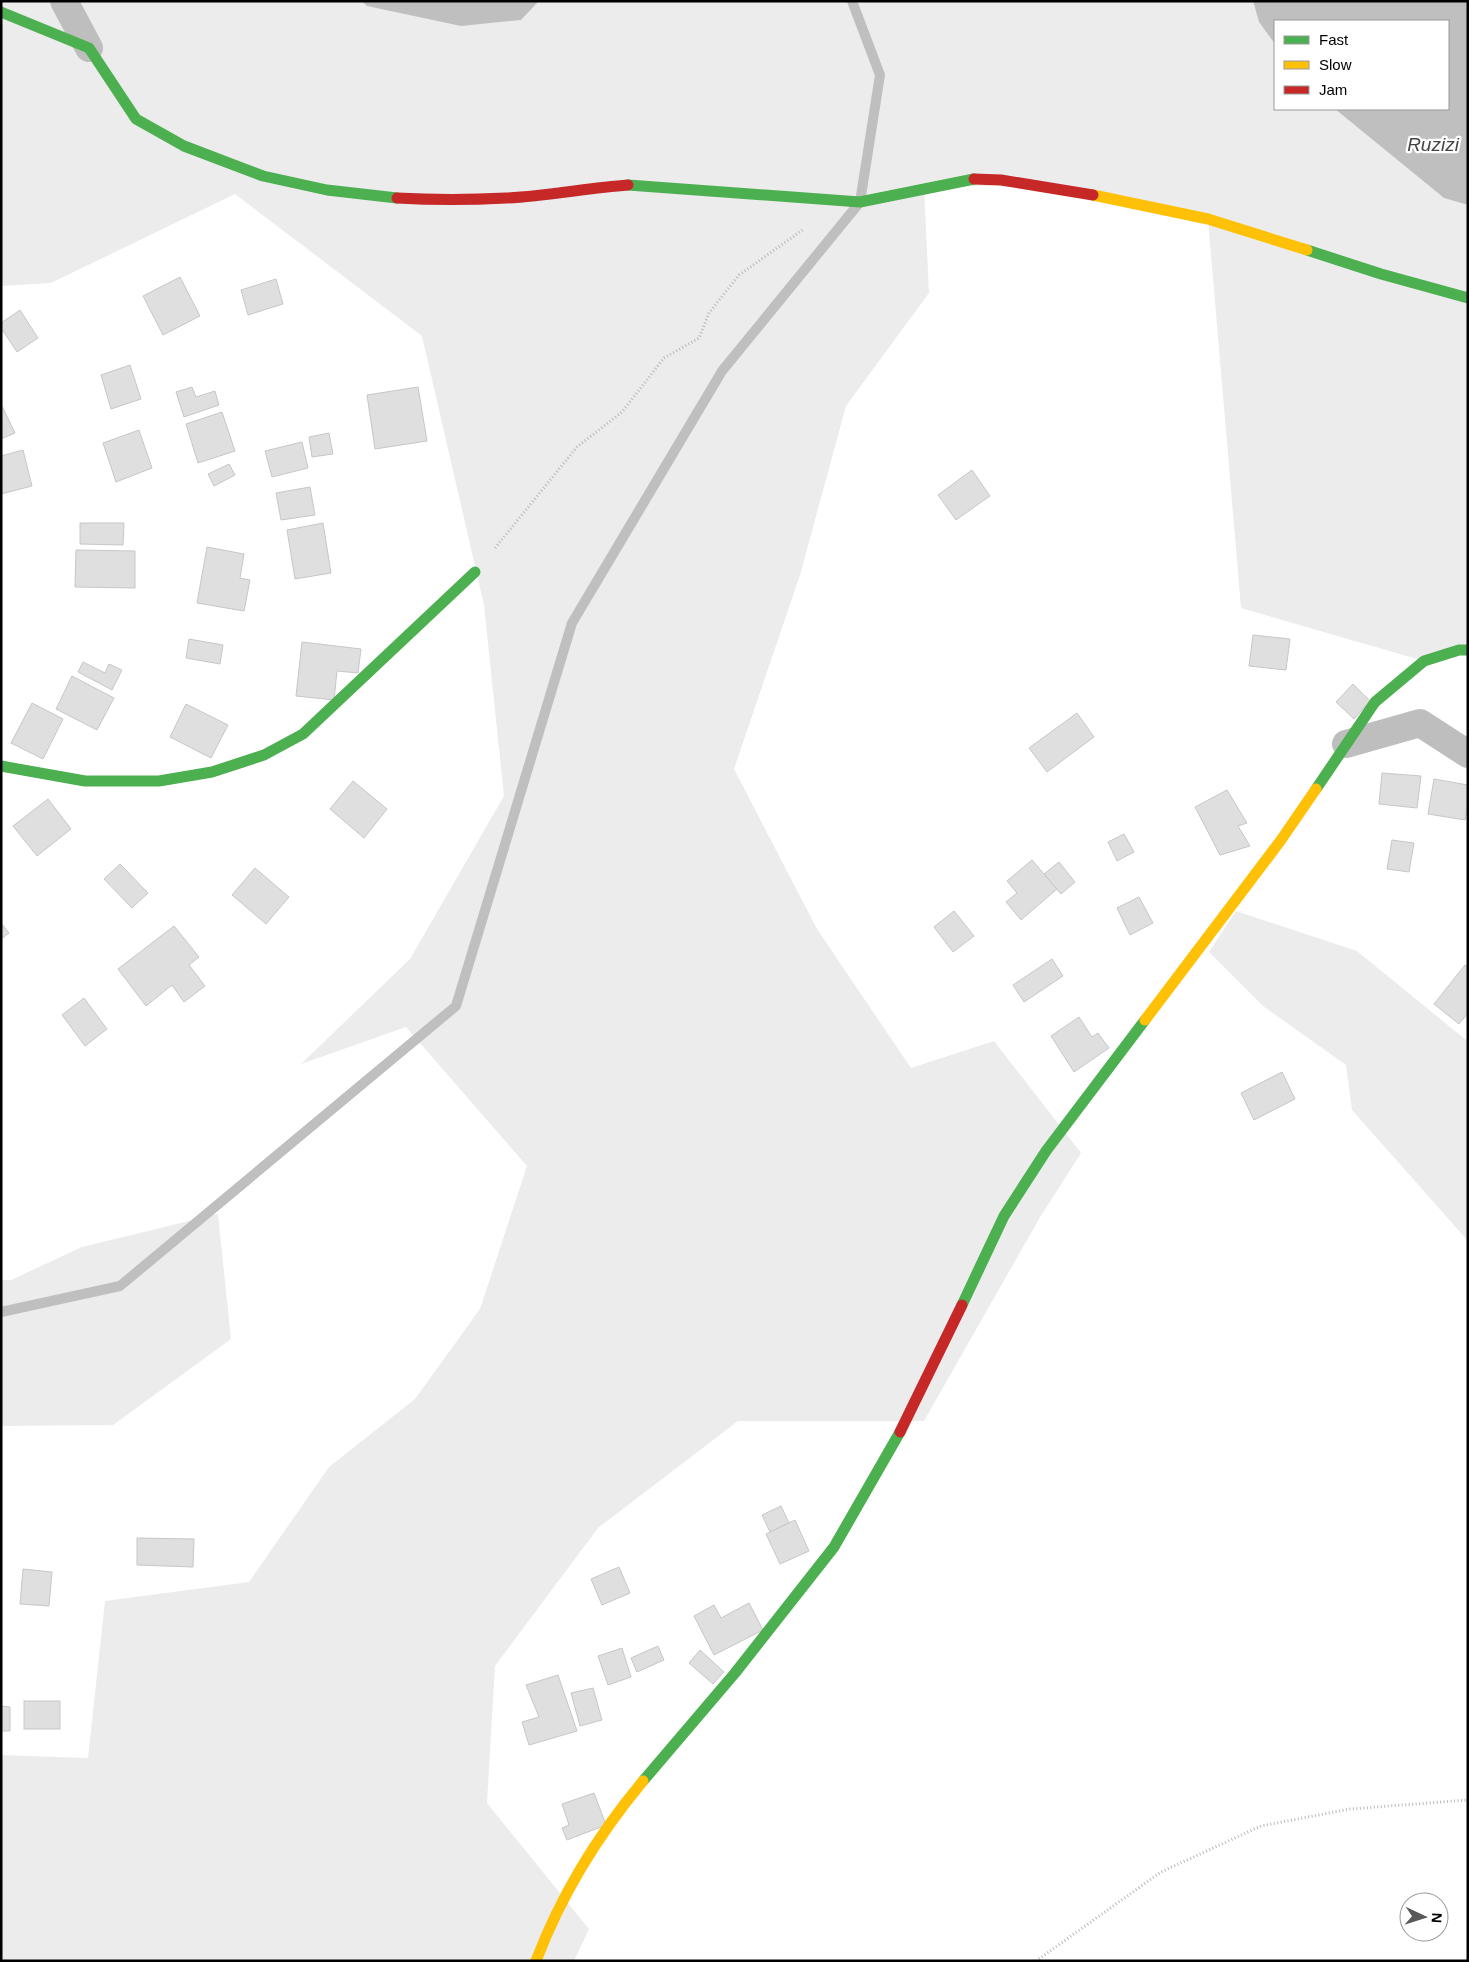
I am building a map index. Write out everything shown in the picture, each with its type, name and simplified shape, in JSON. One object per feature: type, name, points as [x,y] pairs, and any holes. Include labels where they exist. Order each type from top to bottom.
[{"type":"street","points":[[64,1],[89,48],[136,119],[184,146],[263,176],[327,190],[382,197],[438,200],[507,198],[588,188],[636,185],[860,202],[969,179],[1001,180],[1120,199],[1208,219],[1381,274],[1468,298]]},
{"type":"street","points":[[1,12],[89,48]]},
{"type":"street","points":[[1,766],[85,781],[159,781],[212,772],[264,754],[303,734],[378,666],[475,572]]},
{"type":"street","points":[[536,1961],[548,1929],[564,1896],[616,1813],[735,1672],[834,1547],[904,1425],[1004,1216],[1046,1150],[1281,840],[1375,702],[1424,661],[1459,650],[1468,650]]},
{"type":"street","points":[[1346,744],[1420,723],[1468,754]]},
{"type":"path","points":[[475,572],[577,447],[622,412],[664,358],[699,338],[709,313],[739,275],[791,240],[839,200]]},
{"type":"path","points":[[1036,1961],[1161,1872],[1261,1826],[1350,1809],[1468,1800]]},
{"type":"shaded area","points":[[1,1],[361,1],[367,6],[521,20],[539,1],[1253,1],[1259,22],[1274,43],[1274,110],[1336,110],[1444,198],[1468,205],[1468,650],[1424,661],[1241,608],[1208,219],[1039,185],[924,187],[929,293],[846,406],[800,575],[734,769],[817,929],[911,1068],[994,1041],[1081,1153],[1039,1219],[924,1421],[738,1421],[598,1528],[495,1666],[487,1803],[589,1929],[574,1961],[1,1961],[1,1755],[88,1758],[105,1601],[249,1582],[329,1467],[415,1399],[480,1309],[527,1166],[406,1027],[301,1064],[410,959],[504,796],[484,605],[422,336],[235,194],[51,283],[1,286]]},
{"type":"shaded area","points":[[1236,911],[1357,951],[1468,1040],[1468,1241],[1352,1110],[1346,1065],[1263,1006],[1209,952]]},
{"type":"shaded area","points":[[218,1214],[231,1339],[113,1425],[1,1426],[1,1280],[11,1280],[82,1247]]},
{"type":"water","points":[[361,1],[539,1],[521,20],[461,26],[367,6]]},
{"type":"water","name":"Ruzizi","points":[[1253,1],[1468,1],[1468,205],[1444,198],[1336,110],[1449,110],[1449,20],[1274,20],[1274,43],[1259,22]]},
{"type":"building","points":[[180,277],[200,316],[163,335],[143,296]]},
{"type":"building","points":[[276,279],[283,304],[248,315],[241,290]]},
{"type":"building","points":[[20,310],[38,338],[17,352],[1,328],[1,323]]},
{"type":"building","points":[[130,365],[141,399],[111,409],[101,375]]},
{"type":"building","points":[[192,387],[196,397],[215,391],[219,405],[184,417],[176,392]]},
{"type":"building","points":[[418,387],[427,441],[375,449],[367,395]]},
{"type":"building","points":[[1,404],[15,433],[1,439]]},
{"type":"building","points":[[222,412],[235,451],[198,463],[186,424]]},
{"type":"building","points":[[139,430],[152,468],[116,482],[103,443]]},
{"type":"building","points":[[329,433],[333,454],[312,457],[309,437]]},
{"type":"building","points":[[302,442],[308,468],[272,477],[265,451]]},
{"type":"building","points":[[23,450],[32,486],[1,494],[1,456]]},
{"type":"building","points":[[229,464],[235,475],[214,486],[208,474]]},
{"type":"building","points":[[972,470],[990,496],[956,520],[938,495]]},
{"type":"building","points":[[310,487],[315,515],[281,520],[276,493]]},
{"type":"building","points":[[80,523],[124,523],[123,545],[80,544]]},
{"type":"building","points":[[323,523],[331,573],[295,579],[287,530]]},
{"type":"building","points":[[207,547],[244,554],[240,578],[250,580],[244,611],[197,603]]},
{"type":"building","points":[[76,550],[135,551],[135,588],[75,587]]},
{"type":"building","points":[[1253,635],[1290,639],[1286,670],[1249,666]]},
{"type":"building","points":[[189,639],[223,645],[220,664],[186,658]]},
{"type":"building","points":[[302,642],[361,649],[358,673],[337,671],[334,700],[296,696]]},
{"type":"building","points":[[83,662],[105,673],[109,664],[122,670],[112,690],[78,672]]},
{"type":"building","points":[[72,676],[114,698],[97,730],[56,709]]},
{"type":"building","points":[[1353,684],[1370,701],[1354,719],[1336,702]]},
{"type":"building","points":[[32,703],[63,719],[43,759],[11,743]]},
{"type":"building","points":[[186,704],[228,725],[211,758],[170,737]]},
{"type":"building","points":[[1077,713],[1094,737],[1047,772],[1029,748]]},
{"type":"building","points":[[1382,773],[1421,776],[1417,808],[1379,804]]},
{"type":"building","points":[[1434,779],[1468,785],[1468,803],[1465,820],[1428,814]]},
{"type":"building","points":[[353,781],[387,809],[364,838],[330,809]]},
{"type":"building","points":[[1227,790],[1247,823],[1238,826],[1250,846],[1220,855],[1195,807]]},
{"type":"building","points":[[48,799],[71,829],[37,856],[13,826]]},
{"type":"building","points":[[1124,834],[1134,852],[1117,861],[1108,842]]},
{"type":"building","points":[[1392,840],[1414,843],[1409,872],[1387,869]]},
{"type":"building","points":[[1032,860],[1057,889],[1021,920],[1006,902],[1017,893],[1007,881]]},
{"type":"building","points":[[1059,862],[1075,882],[1061,894],[1044,874]]},
{"type":"building","points":[[120,864],[148,893],[132,908],[104,879]]},
{"type":"building","points":[[255,868],[289,897],[266,924],[232,895]]},
{"type":"building","points":[[1139,897],[1153,923],[1130,935],[1117,908]]},
{"type":"building","points":[[954,911],[974,936],[953,952],[934,927]]},
{"type":"building","points":[[1,923],[9,933],[1,939]]},
{"type":"building","points":[[174,926],[199,957],[189,965],[205,986],[184,1002],[172,985],[146,1006],[118,969]]},
{"type":"building","points":[[1052,959],[1063,976],[1024,1002],[1013,985]]},
{"type":"building","points":[[1465,965],[1468,967],[1468,1013],[1459,1024],[1434,1004]]},
{"type":"building","points":[[84,998],[107,1029],[85,1046],[62,1015]]},
{"type":"building","points":[[1079,1017],[1092,1037],[1098,1033],[1109,1048],[1074,1072],[1051,1036]]},
{"type":"building","points":[[1282,1072],[1295,1099],[1254,1120],[1241,1093]]},
{"type":"building","points":[[781,1506],[789,1523],[770,1532],[762,1515]]},
{"type":"building","points":[[795,1520],[809,1551],[780,1564],[766,1534]]},
{"type":"building","points":[[137,1538],[194,1539],[193,1567],[137,1565]]},
{"type":"building","points":[[619,1567],[630,1593],[602,1605],[591,1579]]},
{"type":"building","points":[[23,1569],[52,1572],[49,1606],[20,1604]]},
{"type":"building","points":[[749,1603],[763,1630],[714,1655],[694,1616],[714,1605],[721,1618]]},
{"type":"building","points":[[658,1646],[664,1660],[637,1672],[631,1658]]},
{"type":"building","points":[[622,1648],[631,1677],[608,1685],[598,1656]]},
{"type":"building","points":[[700,1650],[724,1672],[713,1684],[689,1663]]},
{"type":"building","points":[[558,1675],[577,1731],[529,1745],[522,1722],[539,1717],[526,1685]]},
{"type":"building","points":[[593,1688],[602,1720],[580,1726],[571,1693]]},
{"type":"building","points":[[24,1701],[60,1701],[60,1729],[24,1729]]},
{"type":"building","points":[[1,1706],[10,1707],[10,1731],[1,1731]]},
{"type":"building","points":[[594,1793],[606,1825],[567,1840],[562,1828],[569,1825],[562,1804]]},
{"type":"waterway","points":[[1,1312],[120,1286],[456,1006],[572,623],[722,371],[860,202],[880,75],[852,1]]},
{"type":"traffic: fast","points":[[1,12],[89,48],[136,119],[184,146],[263,176],[327,190],[397,198]]},
{"type":"traffic: fast","points":[[628,185],[860,202],[974,179]]},
{"type":"traffic: fast","points":[[1307,250],[1381,274],[1468,298]]},
{"type":"traffic: fast","points":[[1,766],[85,781],[159,781],[212,772],[264,755],[303,734],[475,572]]},
{"type":"traffic: fast","points":[[1316,789],[1375,702],[1424,661],[1459,650],[1468,650]]},
{"type":"traffic: fast","points":[[962,1305],[1004,1216],[1046,1151],[1145,1020]]},
{"type":"traffic: fast","points":[[643,1781],[735,1673],[834,1547],[900,1432]]},
{"type":"traffic: slow","points":[[1093,195],[1208,219],[1307,250]]},
{"type":"traffic: slow","points":[[1145,1020],[1281,840],[1316,789]]},
{"type":"traffic: slow","points":[[536,1961],[557,1913],[582,1866],[611,1823],[643,1781]]},
{"type":"traffic: jam","points":[[974,179],[1001,180],[1093,195]]},
{"type":"traffic: jam","points":[[397,198],[451,200],[506,198],[628,185]]},
{"type":"traffic: jam","points":[[900,1432],[962,1305]]}]
